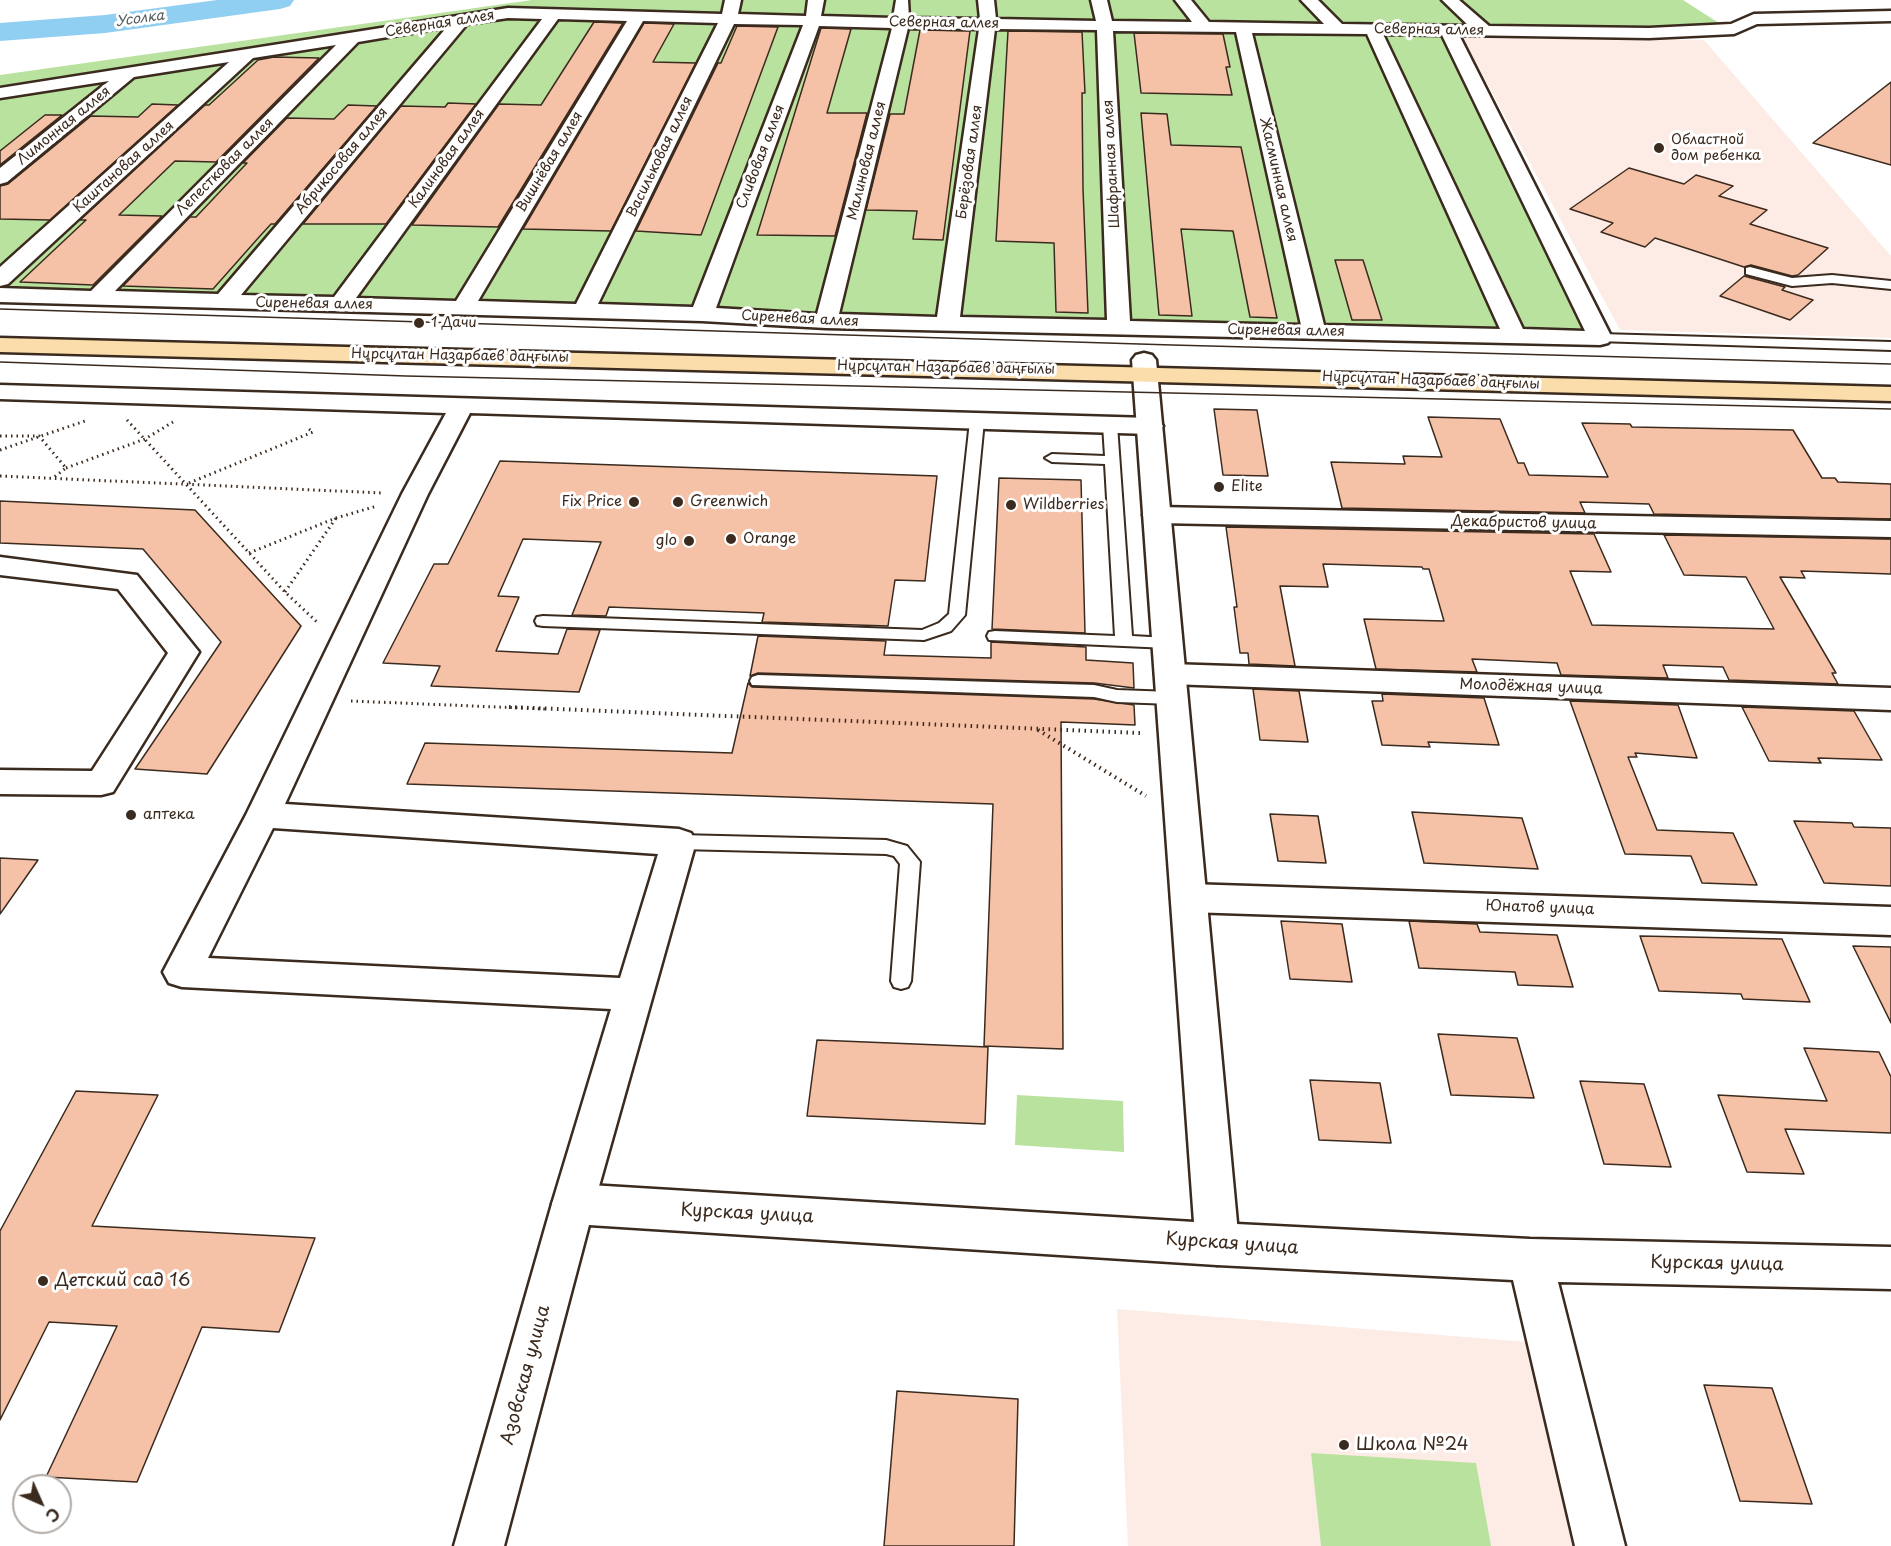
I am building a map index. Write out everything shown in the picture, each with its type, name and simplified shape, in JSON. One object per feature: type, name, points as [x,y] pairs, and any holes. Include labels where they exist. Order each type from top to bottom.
[{"type":"main road","name":"Нұрсұлтан Назарбаев даңғылы","points":[[0,332],[1145,367],[1891,394]]},
{"type":"main road","name":"Нұрсұлтан Назарбаев даңғылы","points":[[0,345],[1145,367],[1891,378]]},
{"type":"street","name":"Малиновая аллея","points":[[826,321],[901,22],[902,0]]},
{"type":"street","name":"Берёзовая аллея","points":[[948,323],[988,24],[986,0]]},
{"type":"street","name":"Шафранная аллея","points":[[1099,0],[1106,26],[1119,328]]},
{"type":"street","points":[[1183,0],[1204,27]]},
{"type":"street","points":[[1309,0],[1337,28]]},
{"type":"street","points":[[1450,0],[1485,31]]},
{"type":"street","name":"Северная аллея","points":[[2,94],[508,13],[638,16],[731,9],[814,10],[901,22],[1649,33],[1734,29],[1754,19],[1891,16]]},
{"type":"street","name":"Васильковая аллея","points":[[583,312],[731,9]]},
{"type":"street","name":"Сливовая аллея","points":[[702,314],[814,10]]},
{"type":"street","name":"Калиновая аллея","points":[[340,304],[554,14]]},
{"type":"street","name":"Вишнёвая аллея","points":[[462,308],[638,16]]},
{"type":"street","name":"Абрикосовая аллея","points":[[223,302],[462,20]]},
{"type":"street","name":"Жасминная аллея","points":[[1243,28],[1314,332]]},
{"type":"street","points":[[1373,30],[1514,335]]},
{"type":"street","points":[[1448,30],[1600,338]]},
{"type":"street","name":"Лепестковая аллея","points":[[96,297],[353,37]]},
{"type":"street","name":"Каштановая аллея","points":[[0,279],[248,54]]},
{"type":"street","name":"Лимонная аллея","points":[[0,178],[128,74]]},
{"type":"street","name":"Сиреневая аллея","points":[[0,295],[702,314],[826,321],[1600,338]]},
{"type":"street","points":[[1145,367],[1217,1244]]},
{"type":"street","points":[[0,392],[1150,426]]},
{"type":"street","points":[[461,407],[415,494],[263,815],[182,972],[634,994]]},
{"type":"street","name":"Декабристов улица","points":[[1157,515],[1891,529]]},
{"type":"street","points":[[0,566],[127,581],[184,652],[101,783],[0,782]]},
{"type":"street","name":"Молодёжная улица","points":[[1170,672],[1891,699]]},
{"type":"street","points":[[263,815],[679,842]]},
{"type":"street","name":"Азовская улица","points":[[479,1546],[573,1204],[679,842]]},
{"type":"street","name":"Юнатов улица","points":[[1189,898],[1891,921]]},
{"type":"street","name":"Курская улица","points":[[573,1204],[1217,1244],[1530,1260],[1891,1269]]},
{"type":"street","points":[[1530,1260],[1600,1546]]},
{"type":"lane","points":[[1842,265],[1854,280]]},
{"type":"lane","points":[[1750,271],[1792,282],[1854,280],[1891,285]]},
{"type":"lane","points":[[1600,338],[1891,346]]},
{"type":"lane","points":[[543,621],[924,635],[945,627],[957,615],[977,421]]},
{"type":"lane","points":[[1110,425],[1124,641]]},
{"type":"lane","points":[[1052,458],[1112,460]]},
{"type":"lane","points":[[995,636],[1124,641],[1170,672]]},
{"type":"lane","points":[[758,681],[1094,691],[1117,696],[1170,672]]},
{"type":"lane","points":[[679,842],[886,847],[900,851],[910,862],[901,981]]},
{"type":"path","points":[[122,415],[285,592],[342,647]]},
{"type":"path","points":[[0,450],[92,418]]},
{"type":"path","points":[[53,478],[66,468],[145,438],[174,422]]},
{"type":"path","points":[[186,484],[313,432],[306,426]]},
{"type":"path","points":[[0,436],[39,436],[66,468]]},
{"type":"path","points":[[0,476],[415,494]]},
{"type":"path","points":[[249,553],[336,518],[415,494]]},
{"type":"path","points":[[285,592],[336,518]]},
{"type":"path","points":[[317,699],[1145,733]]},
{"type":"path","points":[[1037,729],[1148,797]]},
{"type":"shaded area","name":"Областной дом ребенка","points":[[1461,35],[1704,40],[1891,256],[1891,338],[1620,330]]},
{"type":"shaded area","name":"Школа №24","points":[[1117,1309],[1540,1343],[1587,1546],[1128,1546]]},
{"type":"green space","points":[[532,0],[1683,0],[1725,27],[1441,27],[1597,346],[0,303],[0,75]]},
{"type":"green space","points":[[1017,1095],[1123,1101],[1124,1152],[1015,1145]]},
{"type":"green space","points":[[1311,1453],[1476,1463],[1491,1546],[1321,1546]]},
{"type":"building","points":[[594,22],[623,23],[498,227],[412,225],[499,104],[541,105]]},
{"type":"building","points":[[644,23],[674,24],[653,62],[696,63],[611,231],[523,229]]},
{"type":"building","points":[[737,26],[778,27],[701,235],[636,231],[718,63],[721,63]]},
{"type":"building","points":[[821,28],[851,29],[827,113],[867,113],[835,236],[757,235]]},
{"type":"building","points":[[920,30],[970,31],[943,240],[913,239],[917,211],[866,210],[890,114],[904,114]]},
{"type":"building","points":[[1008,31],[1082,32],[1085,93],[1082,93],[1083,189],[1088,313],[1056,312],[1054,243],[996,241]]},
{"type":"building","points":[[1134,33],[1223,34],[1230,67],[1226,67],[1232,95],[1141,93]]},
{"type":"building","points":[[274,57],[319,58],[216,162],[175,161],[119,215],[162,216],[93,285],[20,282],[86,220],[80,220],[205,105],[209,105],[258,60]]},
{"type":"building","points":[[1891,82],[1891,165],[1813,143]]},
{"type":"building","points":[[448,103],[476,104],[386,224],[303,224],[401,106],[445,107]]},
{"type":"building","points":[[152,104],[178,105],[50,220],[0,219],[0,186],[8,184],[91,116],[138,117]]},
{"type":"building","points":[[348,105],[377,106],[275,224],[271,224],[213,289],[123,286],[190,217],[196,217],[247,163],[243,163],[287,118],[334,119]]},
{"type":"building","points":[[1141,113],[1167,114],[1171,145],[1241,147],[1277,318],[1250,317],[1233,231],[1181,229],[1192,316],[1159,315]]},
{"type":"building","points":[[45,115],[62,115],[0,165],[0,151]]},
{"type":"building","points":[[1629,168],[1684,184],[1696,175],[1733,186],[1719,196],[1767,210],[1750,224],[1828,248],[1798,275],[1792,276],[1751,265],[1744,267],[1655,238],[1645,247],[1601,232],[1613,223],[1570,209]]},
{"type":"building","points":[[1335,260],[1363,260],[1382,320],[1352,320]]},
{"type":"building","points":[[1744,276],[1785,287],[1782,290],[1813,300],[1790,320],[1720,296]]},
{"type":"building","points":[[1214,409],[1257,410],[1268,476],[1223,475]]},
{"type":"building","points":[[1428,417],[1500,419],[1518,463],[1524,463],[1529,475],[1608,477],[1582,423],[1630,424],[1632,427],[1793,430],[1822,478],[1835,478],[1838,482],[1891,484],[1891,519],[1654,514],[1649,504],[1580,502],[1585,513],[1342,508],[1331,462],[1405,464],[1403,456],[1442,457]]},
{"type":"building","name":"Orange","points":[[500,461],[937,476],[925,581],[895,580],[888,626],[762,622],[764,613],[609,607],[606,616],[572,615],[601,542],[523,539],[498,596],[519,597],[496,651],[558,654],[567,629],[600,630],[579,692],[431,686],[440,666],[383,663],[434,564],[448,564]]},
{"type":"building","points":[[999,478],[1081,480],[1085,633],[992,629]]},
{"type":"building","points":[[0,501],[195,510],[301,626],[207,774],[135,769],[221,642],[143,549],[0,543]]},
{"type":"building","points":[[1226,527],[1594,534],[1611,572],[1570,571],[1592,625],[1774,629],[1746,577],[1684,575],[1664,535],[1891,539],[1891,574],[1801,571],[1805,578],[1780,577],[1836,673],[1832,673],[1838,684],[1729,680],[1723,667],[1663,665],[1668,678],[1561,675],[1557,663],[1472,659],[1477,672],[1376,669],[1364,619],[1444,621],[1429,569],[1422,567],[1323,564],[1328,587],[1280,586],[1295,666],[1249,664],[1248,653],[1240,653],[1234,607],[1237,607]]},
{"type":"building","points":[[758,636],[886,641],[884,655],[991,658],[991,642],[1086,647],[1086,660],[1133,663],[1134,688],[1094,683],[758,673],[750,676]]},
{"type":"building","points":[[748,683],[752,687],[1094,699],[1134,705],[1135,725],[1061,722],[1063,1049],[984,1046],[993,804],[407,784],[425,743],[732,753]]},
{"type":"building","points":[[1253,689],[1299,691],[1308,742],[1260,740]]},
{"type":"building","points":[[1382,694],[1484,698],[1499,745],[1428,742],[1430,747],[1382,745],[1372,701],[1383,701]]},
{"type":"building","points":[[1570,701],[1678,705],[1697,758],[1635,753],[1637,757],[1628,757],[1657,830],[1733,833],[1757,885],[1702,883],[1691,856],[1625,854]]},
{"type":"building","points":[[1742,707],[1854,711],[1882,760],[1818,758],[1821,763],[1769,761]]},
{"type":"building","points":[[1412,812],[1522,818],[1538,869],[1424,863]]},
{"type":"building","points":[[1270,814],[1318,816],[1326,863],[1278,861]]},
{"type":"building","points":[[1794,821],[1852,823],[1854,827],[1891,828],[1891,886],[1824,883]]},
{"type":"building","points":[[0,858],[38,860],[0,914]]},
{"type":"building","points":[[1281,921],[1342,924],[1352,982],[1290,979]]},
{"type":"building","points":[[1409,921],[1477,924],[1480,932],[1557,935],[1573,987],[1518,985],[1515,972],[1419,968]]},
{"type":"building","points":[[1640,936],[1782,939],[1810,1002],[1743,999],[1741,994],[1659,991]]},
{"type":"building","points":[[1853,946],[1891,947],[1891,1023]]},
{"type":"building","points":[[1438,1034],[1517,1038],[1534,1098],[1451,1095]]},
{"type":"building","points":[[817,1040],[988,1047],[985,1124],[807,1116]]},
{"type":"building","points":[[1804,1048],[1879,1052],[1891,1077],[1891,1133],[1785,1129],[1804,1174],[1747,1172],[1718,1095],[1827,1101]]},
{"type":"building","points":[[1310,1080],[1380,1083],[1391,1143],[1319,1140]]},
{"type":"building","points":[[1580,1081],[1644,1084],[1671,1167],[1604,1164]]},
{"type":"building","points":[[76,1091],[158,1095],[92,1226],[315,1238],[279,1332],[202,1327],[137,1482],[72,1478],[72,1474],[47,1474],[117,1326],[49,1322],[0,1420],[0,1231]]},
{"type":"building","points":[[1704,1385],[1772,1388],[1812,1504],[1740,1501]]},
{"type":"building","points":[[897,1391],[1018,1399],[1014,1546],[884,1546]]},
{"type":"waterway","name":"Усолка","points":[[0,32],[105,24],[280,0]]},
{"type":"tram line","points":[[0,309],[1172,345],[1891,364]]},
{"type":"tram line","points":[[0,362],[406,376],[1891,409]]},
{"type":"place","name":"Областной дом ребенка","points":[[1659,148]]},
{"type":"place","name":"1 Дачи","points":[[419,323]]},
{"type":"place","name":"Elite","points":[[1219,487]]},
{"type":"place","name":"Fix Price","points":[[634,502]]},
{"type":"place","name":"Greenwich","points":[[678,502]]},
{"type":"place","name":"Wildberries","points":[[1011,505]]},
{"type":"place","name":"Orange","points":[[731,539]]},
{"type":"place","name":"glo","points":[[689,541]]},
{"type":"place","name":"аптека","points":[[131,815]]},
{"type":"place","name":"Детский сад 16","points":[[43,1281]]},
{"type":"place","name":"Школа №24","points":[[1344,1445]]}]
